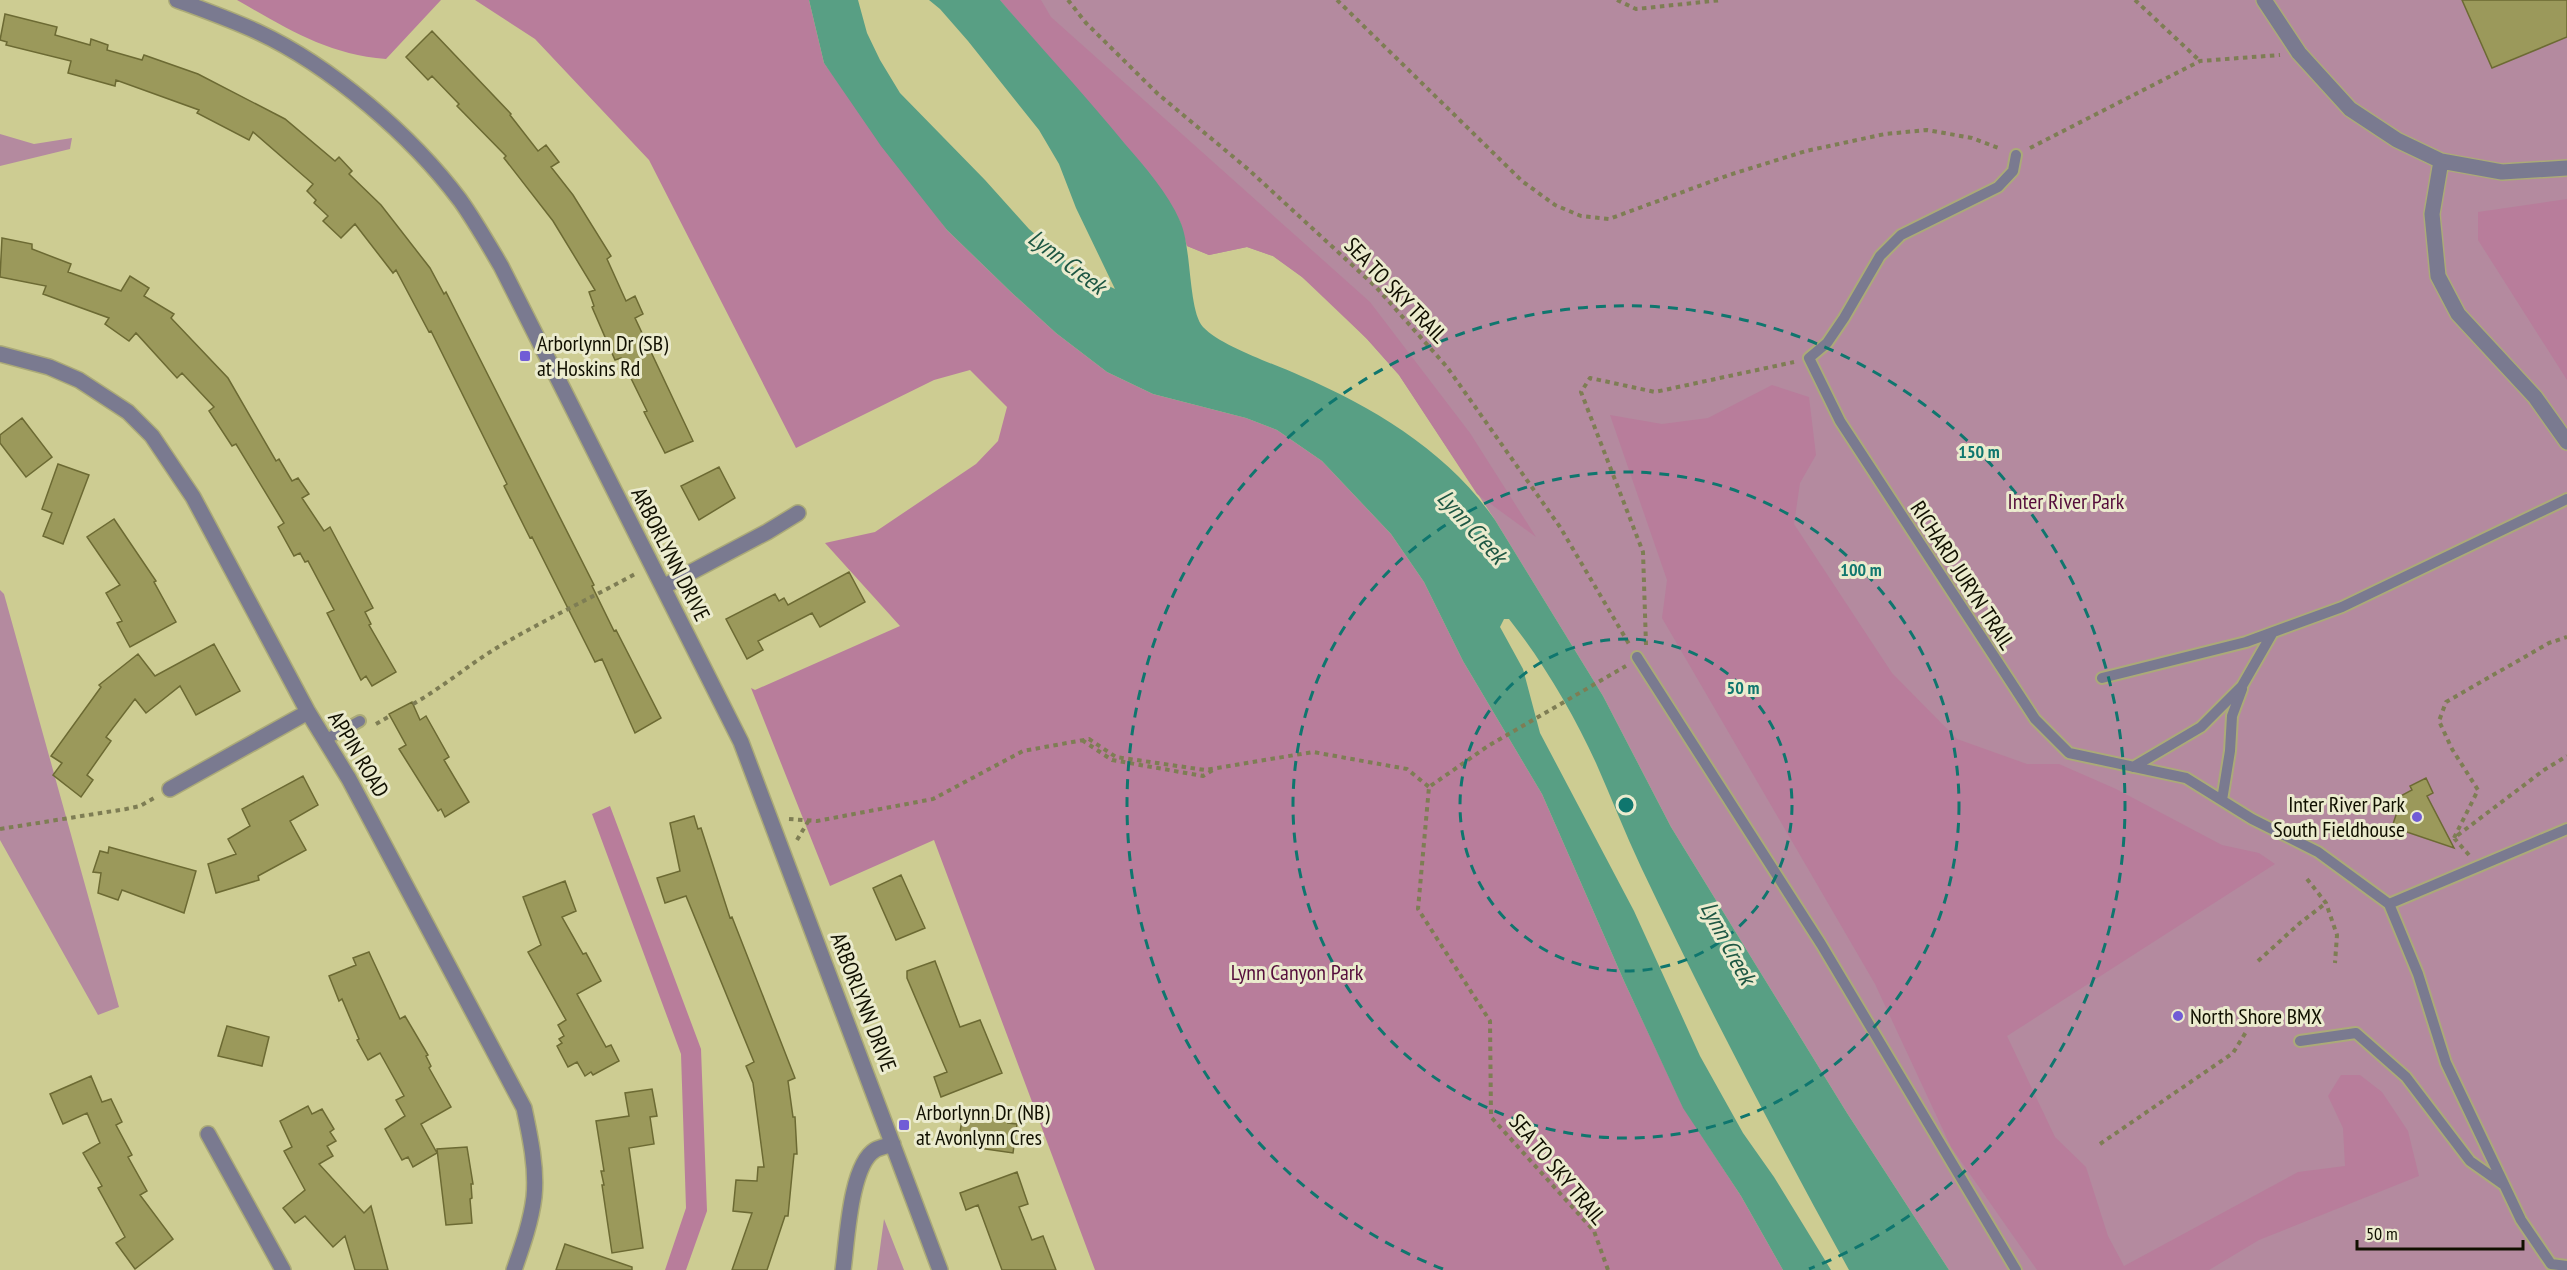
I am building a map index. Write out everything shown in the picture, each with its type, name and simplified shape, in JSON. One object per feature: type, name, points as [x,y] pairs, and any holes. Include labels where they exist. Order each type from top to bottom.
[{"type":"street","name":"ARBORLYNN DRIVE","points":[[177,0],[259,32],[307,60],[375,112],[434,169],[459,199],[501,266],[741,742],[940,1270]]},
{"type":"street","points":[[2264,0],[2299,53],[2350,110],[2397,140],[2441,161],[2502,172],[2567,168]]},
{"type":"street","points":[[2441,161],[2432,214],[2438,276],[2458,314],[2535,397],[2567,442]]},
{"type":"street","name":"APPIN ROAD","points":[[0,354],[49,367],[79,380],[128,412],[152,436],[193,497],[308,712],[370,817],[524,1108],[530,1135],[534,1197],[514,1270]]},
{"type":"street","points":[[663,587],[798,513]]},
{"type":"street","points":[[170,789],[308,712]]},
{"type":"street","points":[[208,1134],[283,1270]]},
{"type":"street","points":[[843,1270],[851,1215],[861,1170],[867,1158],[876,1149],[893,1144]]},
{"type":"lane","points":[[1809,358],[1827,343],[1880,256],[1901,235],[1998,187],[2013,171],[2016,155]]},
{"type":"lane","name":"RICHARD JURYN TRAIL","points":[[1809,358],[1840,421],[2035,719],[2069,753],[2186,778],[2318,852],[2389,904]]},
{"type":"lane","points":[[2102,678],[2246,642],[2342,607],[2567,499]]},
{"type":"lane","points":[[2222,800],[2230,751],[2232,716],[2242,686],[2273,632]]},
{"type":"lane","points":[[1637,657],[1821,944],[2016,1270]]},
{"type":"lane","points":[[2133,767],[2201,727],[2242,686]]},
{"type":"lane","points":[[325,740],[360,721]]},
{"type":"lane","points":[[2567,829],[2389,904],[2418,974],[2446,1063],[2521,1220],[2551,1264],[2567,1266]]},
{"type":"lane","points":[[2300,1041],[2356,1033],[2406,1077],[2470,1161],[2504,1185]]},
{"type":"path","name":"SEA TO SKY TRAIL","points":[[1068,0],[1093,31],[1158,94],[1250,170],[1376,287],[1447,367],[1560,527],[1637,657]]},
{"type":"path","points":[[1337,0],[1522,180],[1555,205],[1581,216],[1609,219],[1729,175],[1806,151],[1885,134],[1927,130],[1972,138],[2016,155],[2200,61],[2299,53]]},
{"type":"path","points":[[1617,0],[1636,9],[1722,0]]},
{"type":"path","points":[[2135,0],[2200,61]]},
{"type":"path","points":[[1637,657],[1646,644],[1643,552],[1581,392],[1590,378],[1655,392],[1809,358]]},
{"type":"path","points":[[413,704],[438,690],[452,676],[472,667],[503,644],[652,566]]},
{"type":"path","points":[[2454,838],[2478,790],[2452,750],[2439,721],[2446,702],[2549,643],[2567,637]]},
{"type":"path","points":[[770,817],[817,821],[933,799],[1023,751],[1089,739],[1116,757],[1204,770],[1313,752],[1407,770],[1429,788],[1488,746],[1618,672]]},
{"type":"path","points":[[2454,838],[2544,770],[2567,756]]},
{"type":"path","name":"SEA TO SKY TRAIL","points":[[1429,788],[1418,909],[1490,1021],[1491,1116],[1594,1231],[1608,1270]]},
{"type":"path","points":[[0,829],[140,806],[170,789]]},
{"type":"path","points":[[797,840],[809,820]]},
{"type":"path","points":[[2454,838],[2479,867]]},
{"type":"path","points":[[2307,879],[2326,903],[2337,935],[2335,963]]},
{"type":"path","points":[[2258,962],[2300,922],[2326,903]]},
{"type":"path","points":[[2100,1144],[2233,1053],[2246,1032]]},
{"type":"green space","points":[[237,0],[441,0],[386,59],[345,52],[326,46],[291,30]]},
{"type":"green space","name":"Lynn Canyon Park","points":[[475,0],[809,0],[824,63],[947,230],[1056,333],[1107,372],[1153,394],[1246,418],[1277,430],[1322,461],[1391,534],[1424,582],[1463,661],[1542,794],[1624,981],[1683,1107],[1741,1196],[1783,1270],[1095,1270],[934,840],[830,886],[751,688],[755,690],[900,626],[825,543],[875,532],[976,464],[998,441],[1007,407],[970,370],[934,380],[796,448],[649,160],[535,39]]},
{"type":"green space","name":"Inter River Park","points":[[1000,0],[2567,0],[2567,1270],[1949,1270],[1847,1113],[1671,827],[1603,696],[1495,520],[1399,375],[1331,302],[1273,256],[1247,247],[1209,255],[1187,246],[1180,221]]},
{"type":"green space","points":[[1000,0],[1041,0],[1051,17],[1370,302],[1470,433],[1536,537],[1477,494],[1399,375],[1367,339],[1302,277],[1273,256],[1247,247],[1209,255],[1187,246],[1180,221],[1150,173]]},
{"type":"green space","points":[[0,134],[34,144],[72,138],[70,149],[0,166]]},
{"type":"green space","points":[[2567,199],[2567,380],[2478,240],[2478,212]]},
{"type":"green space","points":[[1772,385],[1809,397],[1816,455],[1800,483],[1794,524],[1892,673],[1957,739],[2027,764],[2059,764],[2116,789],[2222,845],[2259,853],[2275,864],[2007,1036],[2055,1137],[2086,1167],[2108,1236],[2124,1266],[2298,1172],[2345,1166],[2343,1128],[2328,1096],[2341,1075],[2360,1075],[2382,1092],[2408,1131],[2419,1176],[2259,1240],[2209,1270],[2037,1270],[1951,1147],[1875,984],[1662,618],[1667,580],[1610,415],[1662,424],[1708,418]]},
{"type":"green space","points":[[0,590],[4,594],[119,1007],[98,1015],[0,840]]},
{"type":"green space","points":[[610,806],[701,1049],[707,1211],[686,1270],[665,1270],[686,1208],[681,1054],[592,814]]},
{"type":"green space","points":[[884,1219],[904,1270],[877,1270]]},
{"type":"water","name":"Lynn Creek","points":[[809,0],[858,0],[867,33],[900,93],[1029,229],[1079,272],[1115,289],[1076,208],[1059,164],[1039,130],[968,41],[929,0],[1000,0],[1140,162],[1169,200],[1184,232],[1192,293],[1198,319],[1203,327],[1236,348],[1329,389],[1383,418],[1432,453],[1476,496],[1495,520],[1603,696],[1671,827],[1847,1113],[1949,1270],[1849,1270],[1716,1020],[1641,867],[1577,725],[1557,688],[1534,653],[1509,619],[1504,619],[1500,627],[1523,669],[1540,733],[1634,911],[1700,1056],[1743,1133],[1774,1177],[1831,1270],[1783,1270],[1741,1196],[1683,1108],[1542,794],[1463,661],[1424,582],[1391,534],[1322,461],[1277,430],[1246,418],[1153,394],[1107,372],[1056,333],[1011,292],[947,230],[881,146],[824,63]]},
{"type":"building","points":[[2462,0],[2567,0],[2567,37],[2492,68]]},
{"type":"building","points":[[5,14],[57,27],[55,35],[90,45],[91,39],[108,45],[107,50],[142,60],[144,55],[198,74],[285,119],[335,161],[339,157],[352,171],[349,174],[381,205],[430,268],[444,294],[446,292],[594,585],[592,586],[614,631],[616,630],[661,718],[635,733],[602,659],[595,662],[532,537],[530,538],[504,486],[507,484],[431,331],[429,332],[396,270],[393,273],[355,224],[341,238],[323,221],[328,216],[314,203],[316,200],[307,191],[313,184],[253,132],[249,140],[197,113],[199,110],[116,80],[115,86],[68,73],[71,61],[6,45],[7,42],[0,40]]},
{"type":"building","points":[[432,31],[511,114],[538,151],[546,145],[559,162],[551,167],[573,195],[611,256],[607,259],[626,301],[635,296],[643,314],[635,318],[693,441],[665,453],[644,412],[647,411],[621,358],[615,360],[592,307],[594,306],[589,292],[595,290],[553,221],[504,158],[506,156],[457,106],[459,104],[432,76],[428,80],[406,57]]},
{"type":"building","points":[[2,238],[32,244],[32,249],[71,264],[68,272],[121,291],[130,276],[149,288],[144,296],[174,314],[171,318],[228,378],[276,461],[279,459],[292,481],[298,478],[309,494],[302,498],[324,531],[330,527],[373,608],[365,612],[371,624],[369,625],[396,672],[372,686],[366,676],[361,680],[327,613],[334,610],[308,561],[305,562],[300,553],[294,556],[278,527],[284,523],[236,444],[232,446],[209,411],[214,407],[182,373],[177,378],[136,333],[129,341],[105,324],[109,318],[43,294],[46,286],[0,277]]},
{"type":"building","points":[[22,418],[52,457],[26,477],[0,443],[0,435]]},
{"type":"building","points":[[58,464],[89,475],[63,544],[43,536],[52,513],[42,509]]},
{"type":"building","points":[[719,467],[735,498],[699,520],[681,486]]},
{"type":"building","points":[[114,519],[156,581],[154,582],[176,622],[130,647],[117,623],[122,621],[106,593],[120,585],[87,537]]},
{"type":"building","points":[[849,572],[865,602],[820,627],[812,613],[758,641],[763,650],[747,659],[726,619],[775,594],[779,601],[784,598],[788,605]]},
{"type":"building","points":[[214,644],[240,691],[196,715],[180,686],[146,713],[135,699],[106,737],[111,741],[87,775],[93,780],[81,797],[53,775],[62,763],[51,756],[101,687],[99,685],[138,654],[155,676]]},
{"type":"building","points":[[412,702],[420,720],[426,716],[449,757],[444,760],[469,802],[445,817],[441,809],[438,811],[399,749],[406,745],[389,714]]},
{"type":"building","points":[[303,776],[318,805],[290,821],[306,850],[258,876],[259,880],[216,893],[208,864],[236,854],[228,839],[250,826],[242,809]]},
{"type":"building","name":"Inter River Park South Fieldhouse","points":[[2426,778],[2433,793],[2427,796],[2454,848],[2392,827],[2399,806],[2395,799],[2412,790],[2410,786]]},
{"type":"building","points":[[694,816],[698,829],[701,828],[730,918],[732,917],[795,1078],[788,1081],[793,1117],[795,1117],[797,1154],[794,1154],[788,1216],[785,1216],[767,1270],[732,1270],[752,1213],[733,1211],[736,1180],[757,1181],[758,1167],[764,1167],[753,1083],[746,1066],[754,1062],[686,896],[665,903],[657,878],[680,871],[670,823]]},
{"type":"building","points":[[109,847],[196,871],[184,913],[122,890],[118,900],[98,893],[101,873],[93,872],[100,851],[108,853]]},
{"type":"building","points":[[901,875],[925,928],[896,940],[873,888]]},
{"type":"building","points":[[565,881],[576,911],[562,917],[601,981],[577,994],[606,1047],[611,1045],[619,1061],[593,1075],[591,1072],[585,1076],[577,1062],[568,1067],[557,1046],[562,1043],[559,1039],[564,1036],[558,1025],[566,1020],[528,952],[541,945],[523,897]]},
{"type":"building","points":[[369,952],[400,1019],[405,1016],[428,1055],[426,1056],[431,1066],[429,1068],[451,1107],[421,1124],[437,1153],[413,1167],[408,1157],[402,1160],[385,1129],[405,1116],[396,1100],[404,1096],[380,1053],[368,1060],[357,1040],[359,1039],[342,999],[339,1001],[329,976],[356,965],[353,958]]},
{"type":"building","points":[[935,961],[960,1027],[980,1020],[1002,1073],[941,1097],[934,1077],[947,1072],[907,978],[907,971]]},
{"type":"building","points":[[227,1026],[269,1037],[262,1066],[218,1056]]},
{"type":"building","points":[[91,1076],[102,1102],[111,1099],[122,1122],[116,1125],[132,1155],[128,1157],[147,1191],[140,1195],[173,1239],[135,1269],[116,1243],[125,1237],[98,1188],[102,1186],[83,1153],[100,1143],[87,1113],[63,1124],[50,1094]]},
{"type":"building","points":[[652,1089],[657,1116],[650,1117],[654,1144],[629,1148],[643,1248],[612,1253],[602,1185],[604,1185],[601,1171],[604,1171],[596,1121],[629,1116],[625,1093]]},
{"type":"building","points":[[308,1106],[312,1114],[322,1109],[334,1129],[330,1132],[336,1141],[327,1146],[333,1156],[319,1164],[364,1213],[371,1206],[388,1270],[355,1270],[345,1236],[333,1247],[305,1216],[295,1223],[283,1208],[305,1190],[284,1151],[292,1147],[280,1121]]},
{"type":"building","points":[[963,1113],[1009,1120],[1008,1123],[1017,1124],[1013,1153],[958,1145]]},
{"type":"building","points":[[467,1147],[473,1184],[471,1184],[472,1198],[470,1199],[472,1223],[446,1225],[437,1149]]},
{"type":"building","points":[[1017,1172],[1028,1204],[1019,1207],[1032,1240],[1043,1236],[1056,1270],[1002,1270],[978,1205],[966,1210],[960,1193]]},
{"type":"building","points":[[565,1244],[632,1267],[632,1270],[556,1270]]},
{"type":"place","name":"Arborlynn Dr (SB) at Hoskins Rd","points":[[525,356]]},
{"type":"place","name":"Inter River Park South Fieldhouse","points":[[2417,817]]},
{"type":"place","name":"North Shore BMX","points":[[2178,1016]]},
{"type":"place","name":"Arborlynn Dr (NB) at Avonlynn Cres","points":[[904,1125]]}]
